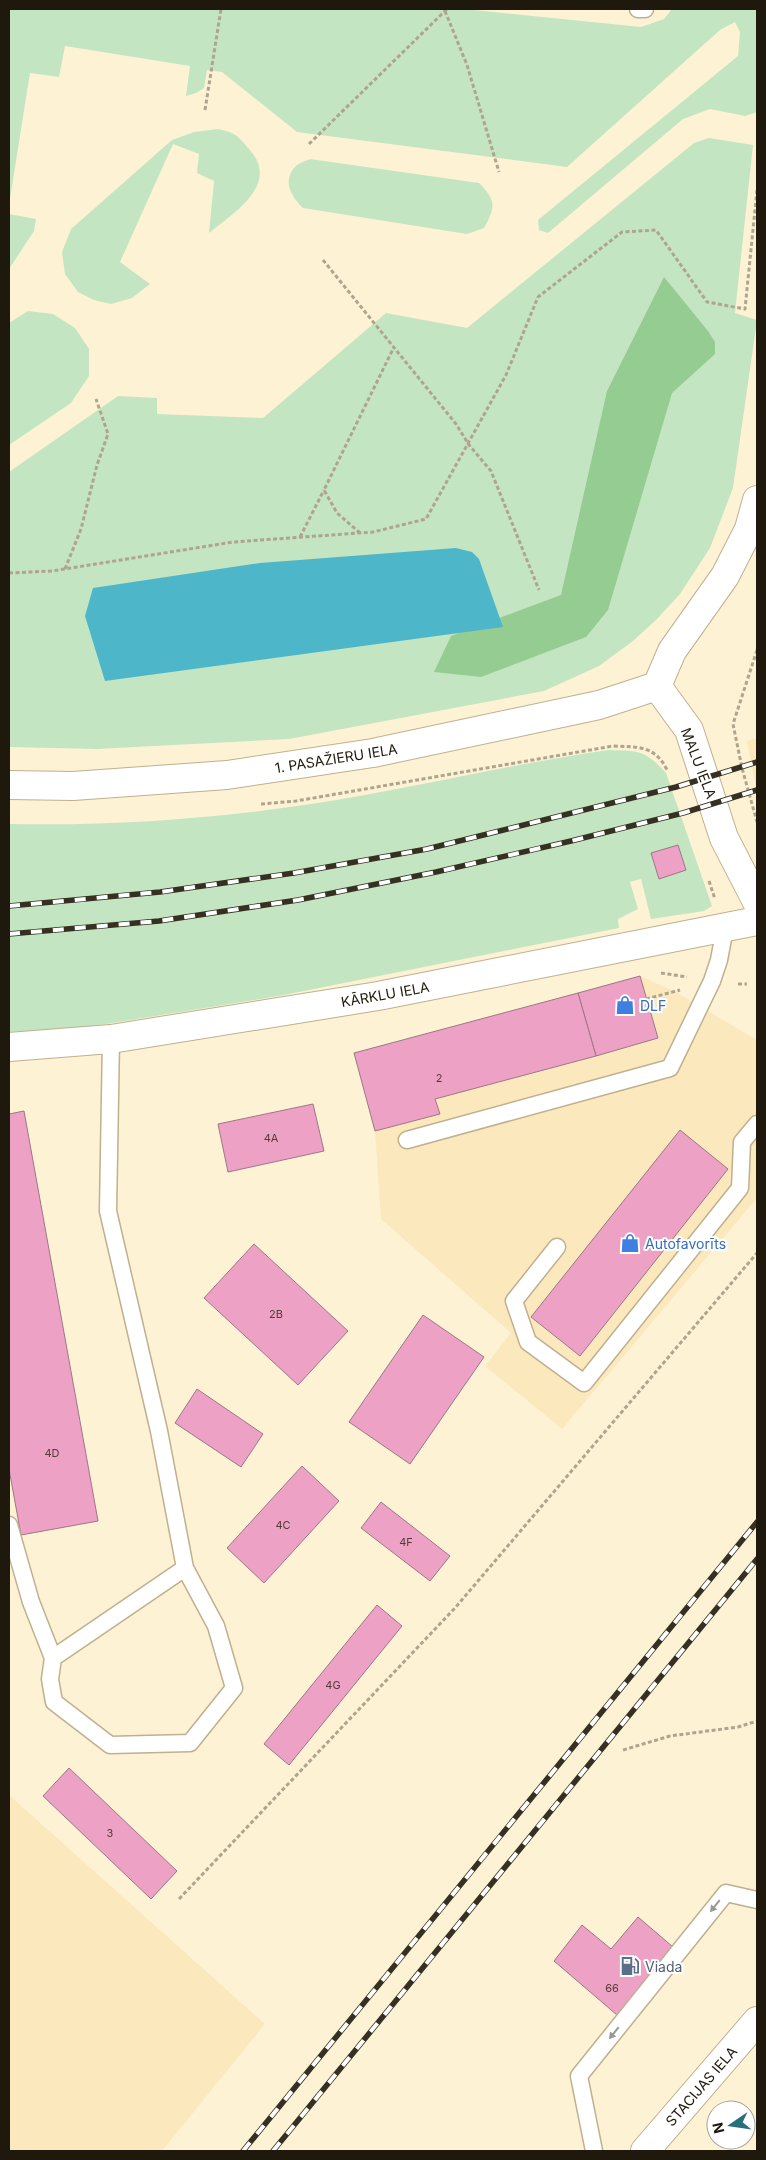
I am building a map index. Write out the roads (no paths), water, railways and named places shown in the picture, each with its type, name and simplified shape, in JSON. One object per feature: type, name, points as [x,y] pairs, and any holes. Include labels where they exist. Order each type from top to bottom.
[{"type":"street","points":[[657,686],[672,651],[725,576],[749,529],[757,500]]},
{"type":"street","name":"1. PASAŽIERU IELA","points":[[9,785],[72,786],[227,775],[382,751],[599,706],[657,686]]},
{"type":"street","name":"MALU IELA","points":[[657,686],[689,730],[724,838],[757,902]]},
{"type":"street","name":"KĀRKLU IELA","points":[[9,1047],[111,1039],[378,996],[757,921]]},
{"type":"street","name":"STACIJAS IELA","points":[[645,2151],[757,2021]]},
{"type":"lane","points":[[638,9],[645,9]]},
{"type":"lane","points":[[407,1140],[670,1068],[712,981],[720,960],[725,928]]},
{"type":"lane","points":[[9,1525],[32,1602],[53,1658],[50,1679],[54,1702],[110,1745],[190,1743],[234,1688],[216,1626],[185,1568],[159,1431],[108,1211],[111,1039]]},
{"type":"lane","points":[[557,1248],[514,1300],[528,1342],[584,1383],[740,1188],[742,1142],[757,1124]]},
{"type":"lane","points":[[53,1658],[185,1568]]},
{"type":"lane","points":[[594,2151],[578,2076],[726,1893],[757,1900]]},
{"type":"water","points":[[456,548],[472,552],[479,559],[503,627],[105,681],[85,616],[93,588],[260,563]]},
{"type":"railway","points":[[9,906],[160,892],[294,873],[427,849],[676,787],[757,762]]},
{"type":"railway","points":[[9,934],[159,921],[298,900],[436,872],[571,841],[683,813],[757,790]]},
{"type":"railway","points":[[243,2151],[757,1522]]},
{"type":"railway","points":[[273,2151],[757,1559]]},
{"type":"place","name":"DLF","points":[[625,1005]]},
{"type":"place","name":"Autofavorīts","points":[[630,1243]]},
{"type":"place","name":"Viada","points":[[630,1966]]}]
